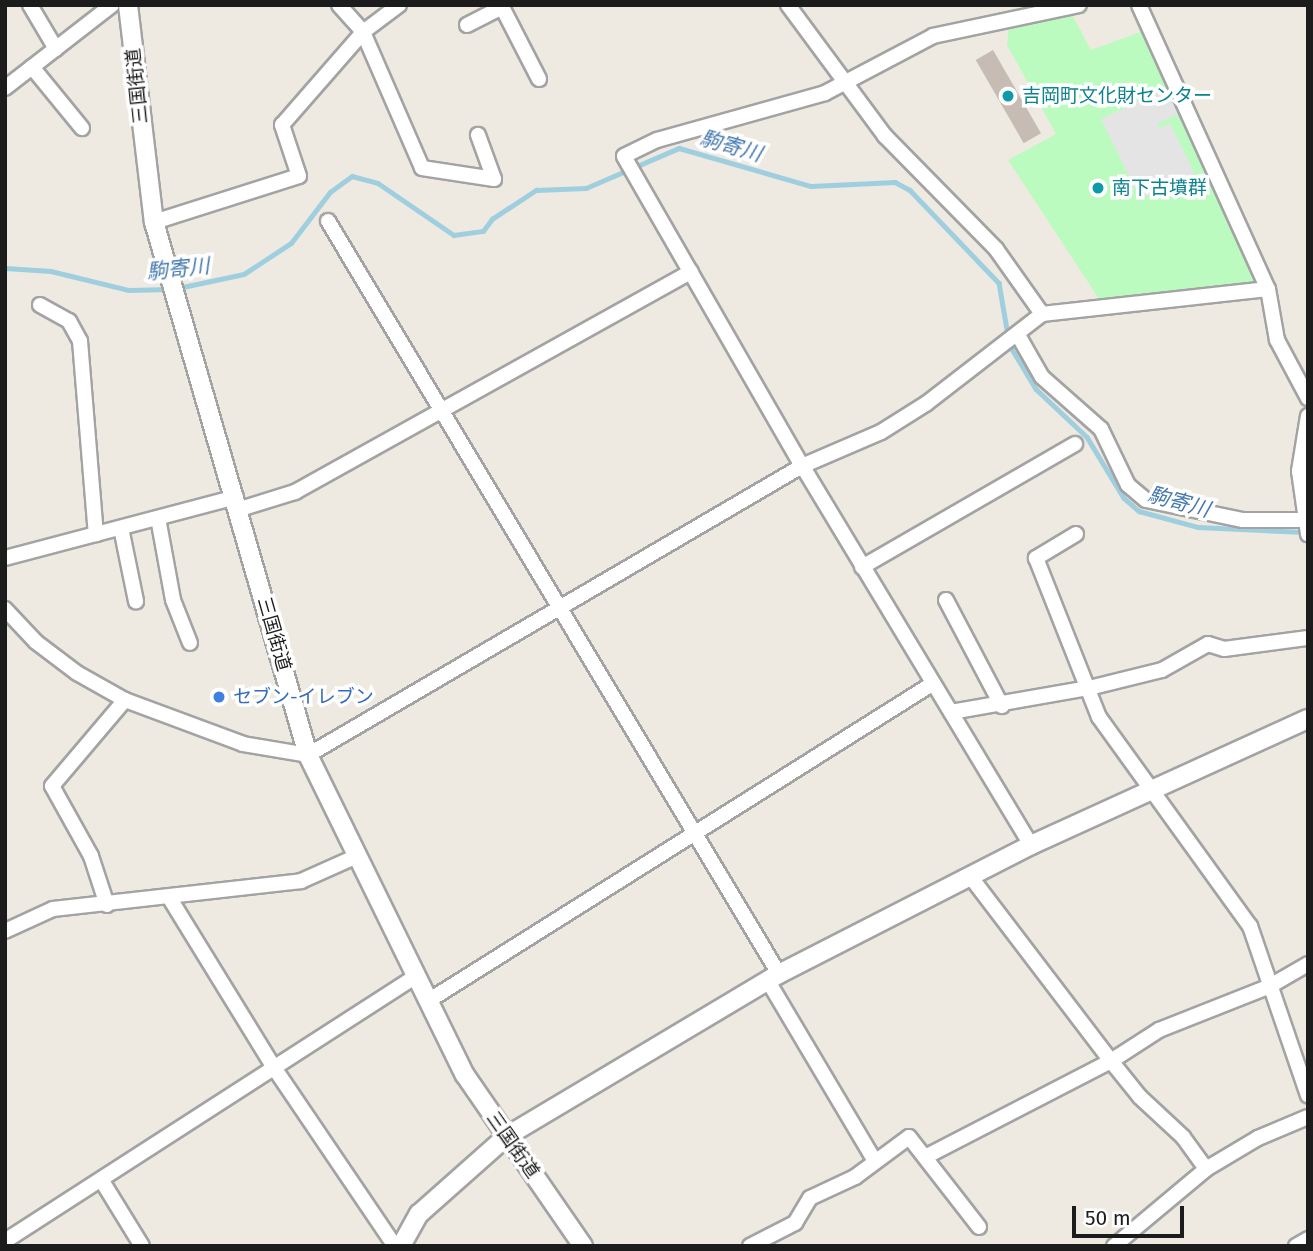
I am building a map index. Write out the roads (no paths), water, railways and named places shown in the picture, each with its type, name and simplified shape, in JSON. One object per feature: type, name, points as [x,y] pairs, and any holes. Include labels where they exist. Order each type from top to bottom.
[{"type":"street","points":[[30,5],[56,48]]},
{"type":"street","points":[[5,88],[112,5]]},
{"type":"street","name":"三国街道","points":[[128,5],[153,222],[238,503],[308,755],[355,857],[465,1075],[583,1246]]},
{"type":"street","points":[[339,5],[363,32],[422,167],[494,178],[478,135]]},
{"type":"street","points":[[153,222],[299,176],[282,125],[363,32],[399,5]]},
{"type":"street","points":[[788,5],[885,135],[996,249],[1042,314]]},
{"type":"street","points":[[1031,845],[802,466],[624,156],[657,139],[825,93],[844,80],[933,36],[1079,5]]},
{"type":"street","points":[[1139,5],[1268,289],[1277,341],[1308,398]]},
{"type":"street","points":[[467,25],[504,6],[539,79]]},
{"type":"street","points":[[32,67],[82,128]]},
{"type":"street","points":[[328,220],[695,836],[875,1161]]},
{"type":"street","points":[[5,558],[158,518],[295,492],[691,272]]},
{"type":"street","points":[[5,609],[36,642],[77,673],[125,700],[243,744],[308,755],[802,466],[881,432],[1018,335],[1042,314],[1268,289]]},
{"type":"street","points":[[40,305],[69,321],[80,341],[96,534]]},
{"type":"street","points":[[1018,335],[1042,377],[1101,429],[1128,485],[1146,500],[1243,520],[1305,525],[1299,471],[1308,416]]},
{"type":"street","points":[[862,567],[1074,444]]},
{"type":"street","points":[[158,518],[173,600],[190,643]]},
{"type":"street","points":[[121,528],[136,601]]},
{"type":"street","points":[[1076,534],[1036,558],[1099,717],[1250,926],[1308,1095]]},
{"type":"street","points":[[946,600],[1002,706]]},
{"type":"street","points":[[951,712],[1002,706],[1162,670],[1208,644],[1224,649],[1308,638]]},
{"type":"street","points":[[428,1001],[695,836],[932,684]]},
{"type":"street","points":[[107,905],[91,856],[52,786],[125,700]]},
{"type":"street","points":[[401,1246],[419,1214],[508,1136],[773,977],[1031,845],[1308,719]]},
{"type":"street","points":[[5,931],[53,909],[301,881],[355,857]]},
{"type":"street","points":[[970,876],[1111,1061],[1140,1097],[1183,1137],[1206,1169]]},
{"type":"street","points":[[169,897],[275,1069],[395,1246]]},
{"type":"street","points":[[927,1156],[1111,1061],[1159,1030],[1270,986],[1308,964]]},
{"type":"street","points":[[5,1241],[102,1181],[416,976]]},
{"type":"street","points":[[1114,1246],[1206,1169],[1258,1138],[1308,1117]]},
{"type":"street","points":[[750,1246],[796,1223],[810,1198],[855,1177],[909,1138],[927,1156],[979,1227]]},
{"type":"street","points":[[102,1181],[142,1246]]},
{"type":"street","points":[[1296,1246],[1308,1239]]},
{"type":"waterway","name":"駒寄川","points":[[178,288],[244,274],[291,243],[330,192],[352,176],[378,183],[454,235],[483,231],[492,219],[536,190],[586,188],[679,148],[811,186],[895,182],[910,190],[999,283],[1008,335]]},
{"type":"waterway","name":"駒寄川","points":[[5,268],[51,271],[129,290],[170,289]]},
{"type":"waterway","name":"駒寄川","points":[[1009,344],[1036,389],[1087,437],[1124,498],[1139,511],[1198,527],[1306,532]]},
{"type":"place","name":"吉岡町文化財センター","points":[[1008,96]]},
{"type":"place","name":"南下古墳群","points":[[1098,188]]},
{"type":"place","name":"セブン-イレブン","points":[[219,697]]}]
